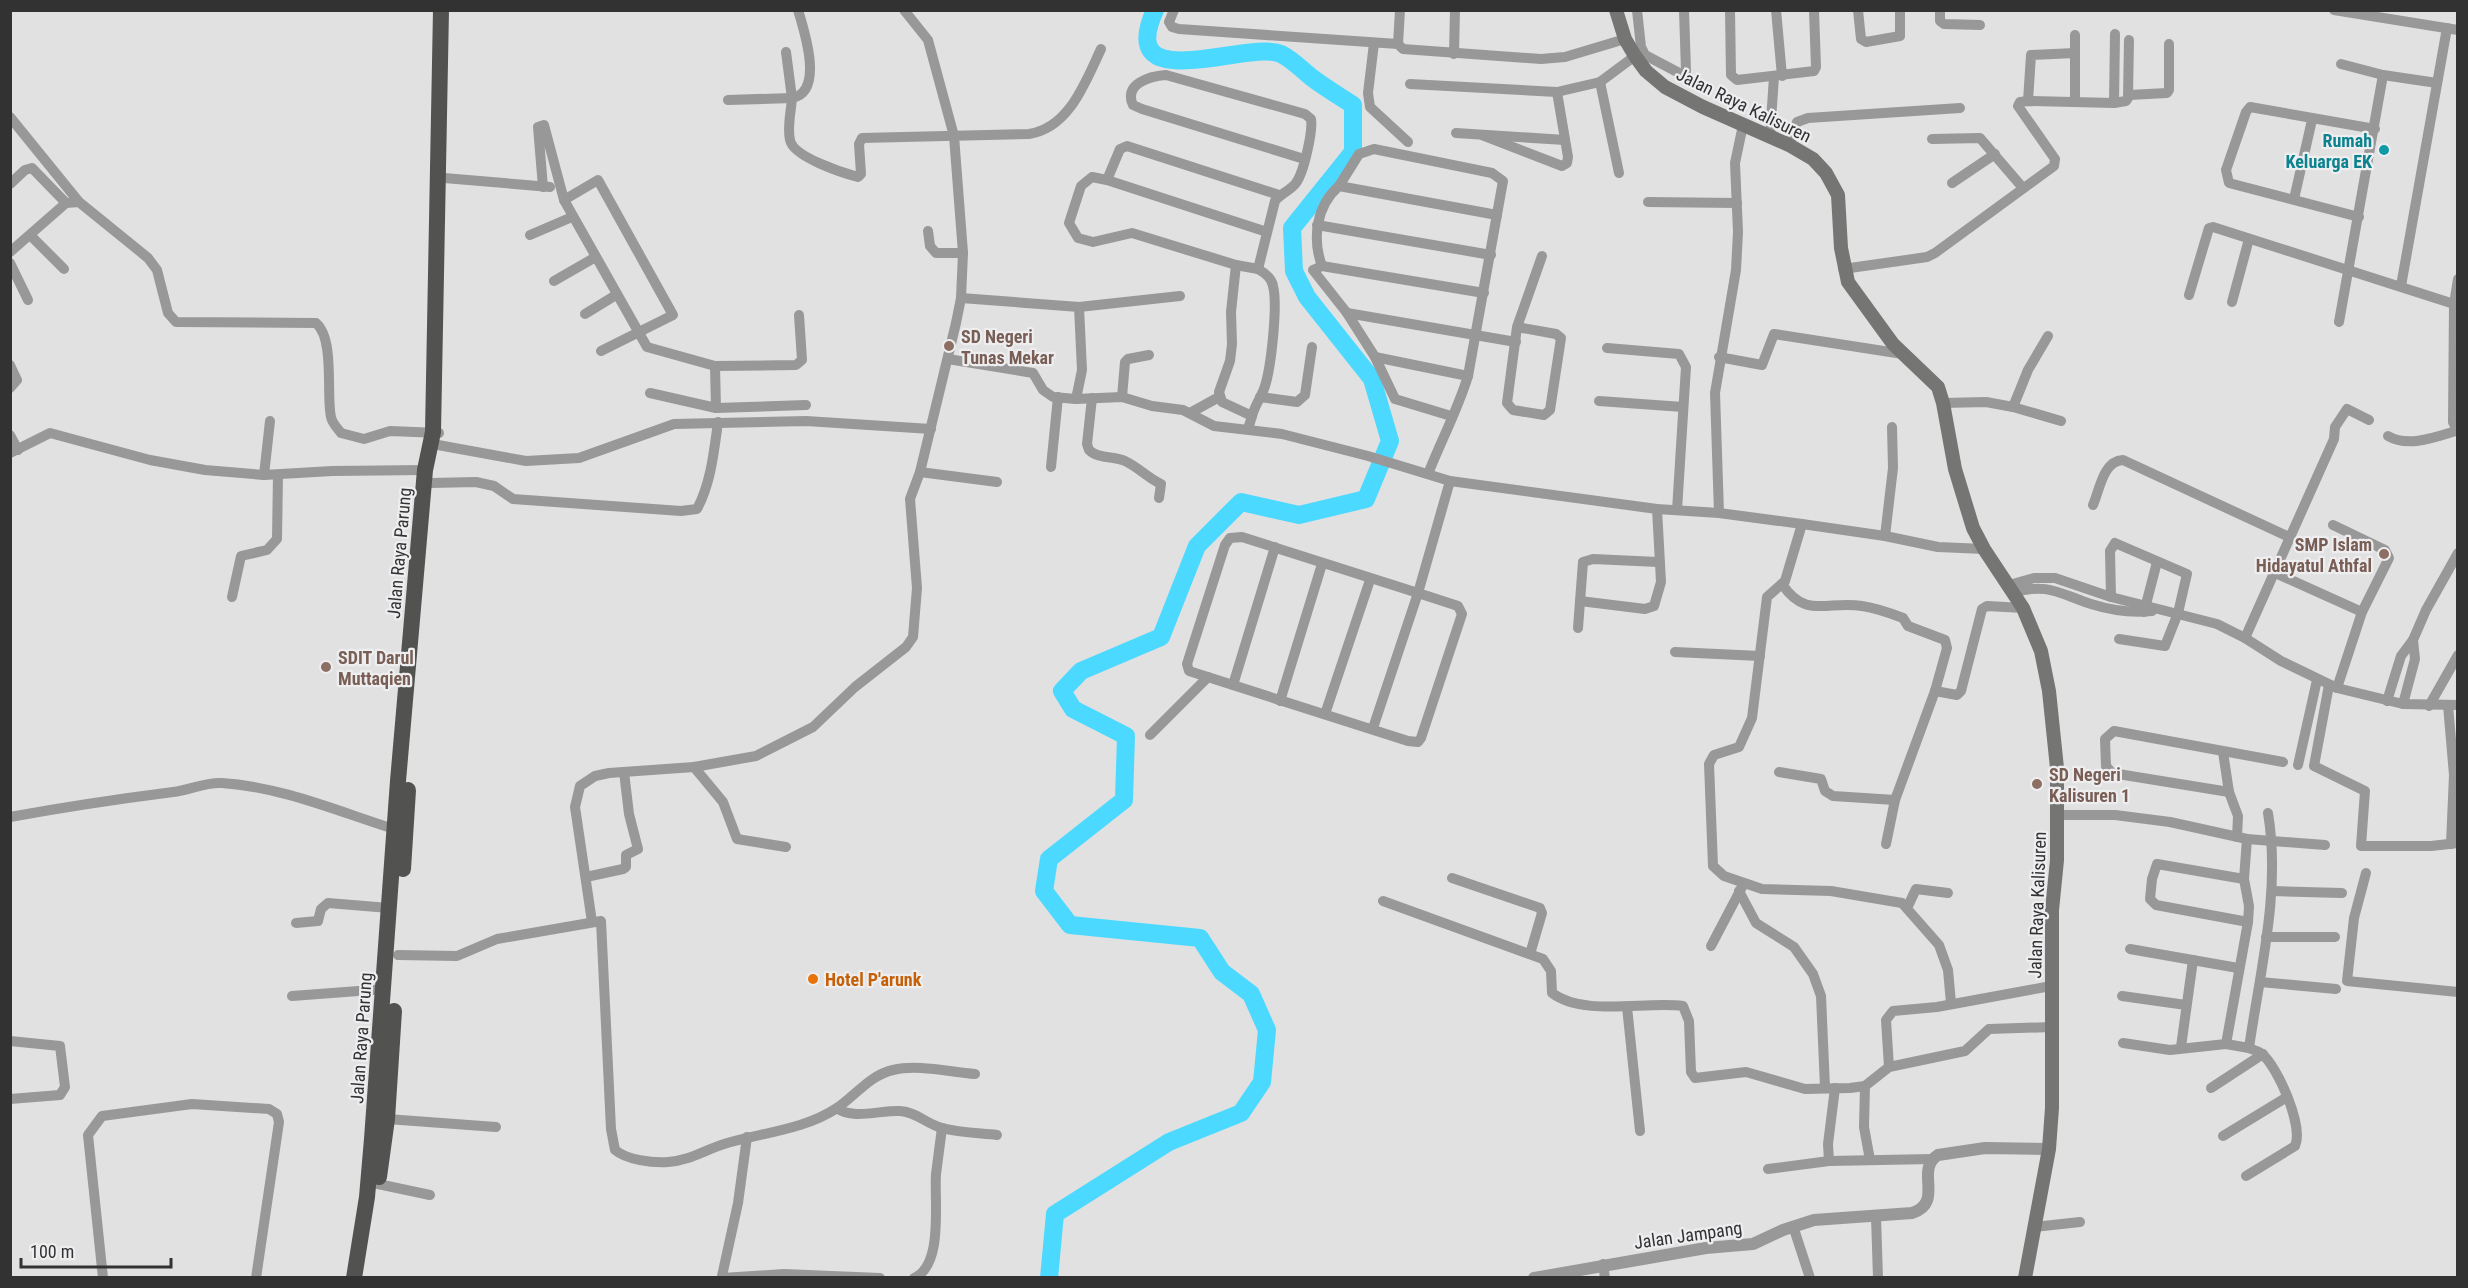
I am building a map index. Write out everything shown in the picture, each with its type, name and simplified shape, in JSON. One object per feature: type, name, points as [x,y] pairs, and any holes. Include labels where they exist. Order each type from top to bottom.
[{"type":"highway","name":"Jalan Raya Parung","points":[[437,437],[441,10]]},
{"type":"highway","name":"Jalan Raya Parung","points":[[354,1278],[367,1197],[385,989],[389,908],[428,477],[437,437],[447,10]]},
{"type":"highway","name":"Jalan Raya Parung","points":[[365,1278],[387,1119],[398,955],[398,819]]},
{"type":"main road","name":"Jalan Raya Kalisuren","points":[[1616,10],[1625,39],[1635,56],[1646,71],[1665,87],[1789,145],[1813,159],[1826,173],[1838,195],[1843,269],[1848,282],[1882,331],[1938,387],[1955,468],[1973,528],[1984,549],[2023,608],[2046,667],[2053,722],[2058,815],[2052,910],[2049,1149],[2025,1278]]},
{"type":"street","points":[[728,100],[792,98],[802,96],[806,92],[810,80],[807,44],[798,10]]},
{"type":"street","points":[[592,922],[575,807],[580,786],[588,780],[609,773],[694,767],[756,756],[790,741],[813,727],[855,687],[906,647],[913,637],[917,588],[910,499],[920,472],[948,359],[961,298],[963,253],[954,136],[928,40],[904,10]]},
{"type":"street","points":[[1174,10],[1169,22],[1172,27],[1179,29],[1398,44],[1403,49],[1502,58],[1565,57],[1625,39]]},
{"type":"street","points":[[1398,44],[1400,10]]},
{"type":"street","points":[[1454,54],[1455,10]]},
{"type":"street","points":[[1637,10],[1641,47],[1645,55],[1672,72],[1685,73],[1684,10]]},
{"type":"street","points":[[1730,10],[1733,78],[1778,77],[1816,69],[1814,10]]},
{"type":"street","points":[[1770,135],[1778,77],[1776,10]]},
{"type":"street","points":[[1858,10],[1861,39],[1866,42],[1900,36],[1900,10]]},
{"type":"street","points":[[1940,10],[1940,21],[1944,24],[1980,25]]},
{"type":"street","points":[[2334,10],[2452,29],[2437,83],[2402,286]]},
{"type":"street","points":[[2114,103],[2115,34]]},
{"type":"street","points":[[2075,35],[2075,102]]},
{"type":"street","points":[[1843,269],[1927,257],[2023,189],[2055,162],[2019,110],[2020,102],[2114,103],[2126,101],[2129,95],[2128,40]]},
{"type":"street","points":[[1374,43],[1368,93],[1370,107],[1408,142]]},
{"type":"street","points":[[2129,95],[2167,93],[2169,90],[2169,44]]},
{"type":"street","points":[[786,52],[792,98],[789,126],[791,145],[816,162],[858,177],[861,174],[859,144],[862,138],[1029,134],[1054,126],[1071,106],[1101,49]]},
{"type":"street","points":[[2028,101],[2031,55],[2075,53]]},
{"type":"street","points":[[1410,84],[1557,92],[1600,82],[1635,56]]},
{"type":"street","points":[[2341,64],[2384,75],[2437,83]]},
{"type":"street","points":[[1258,269],[1275,201],[1279,195],[1296,183],[1304,159],[1312,125],[1311,119],[1305,114],[1166,75],[1143,79],[1138,83],[1131,98],[1133,105],[1142,109],[1304,159]]},
{"type":"street","points":[[2339,322],[2384,75]]},
{"type":"street","points":[[1600,82],[1619,173]]},
{"type":"street","points":[[1482,135],[1537,155],[1556,166],[1567,163],[1566,140],[1557,92]]},
{"type":"street","points":[[1789,145],[1797,122],[1808,118],[1960,108]]},
{"type":"street","points":[[2359,217],[2229,183],[2226,170],[2247,109],[2259,108],[2312,120],[2375,129]]},
{"type":"street","points":[[10,117],[79,202],[148,258],[156,270],[168,313],[176,322],[309,322],[321,327],[330,381],[331,419],[341,433],[364,439],[390,431],[437,437],[509,459],[579,458],[661,427],[718,422],[806,421],[931,429]]},
{"type":"street","points":[[2294,199],[2312,120]]},
{"type":"street","points":[[543,187],[538,127],[544,125],[564,200],[594,258],[647,347],[715,366],[800,363],[799,315]]},
{"type":"street","points":[[1719,513],[1715,393],[1719,357],[1735,282],[1737,202],[1735,163],[1743,125]]},
{"type":"street","points":[[1456,133],[1566,140]]},
{"type":"street","points":[[1932,139],[1980,138],[2023,189]]},
{"type":"street","points":[[1107,180],[1120,148],[1127,146],[1279,195]]},
{"type":"street","points":[[1322,267],[1316,250],[1317,225],[1326,204],[1359,154],[1374,149],[1498,175],[1503,181],[1468,376],[1460,402],[1450,416],[1428,474]]},
{"type":"street","points":[[1952,183],[1995,154]]},
{"type":"street","points":[[10,184],[25,170],[32,168],[66,203]]},
{"type":"street","points":[[1248,429],[1269,369],[1274,300],[1273,285],[1266,273],[1132,233],[1093,242],[1078,238],[1070,223],[1081,186],[1092,177],[1267,232]]},
{"type":"street","points":[[444,178],[559,187]]},
{"type":"street","points":[[564,200],[598,180],[673,315],[602,351]]},
{"type":"street","points":[[1339,186],[1497,214]]},
{"type":"street","points":[[10,252],[66,203],[79,202]]},
{"type":"street","points":[[1648,202],[1737,202]]},
{"type":"street","points":[[530,235],[572,217]]},
{"type":"street","points":[[1317,225],[1491,255]]},
{"type":"street","points":[[2189,295],[2209,228],[2454,304]]},
{"type":"street","points":[[928,231],[930,246],[936,253],[963,253]]},
{"type":"street","points":[[31,236],[64,269]]},
{"type":"street","points":[[2232,302],[2249,239]]},
{"type":"street","points":[[1518,327],[1556,334],[1561,338],[1548,413],[1544,415],[1509,407],[1518,327],[1542,256]]},
{"type":"street","points":[[554,281],[594,258]]},
{"type":"street","points":[[10,263],[28,300]]},
{"type":"street","points":[[1190,413],[1219,397],[1230,361],[1236,265]]},
{"type":"street","points":[[1450,416],[1395,399],[1375,357],[1347,313],[1313,272],[1315,267],[1322,267],[1484,293]]},
{"type":"street","points":[[2388,436],[2404,442],[2457,431],[2453,422],[2454,304],[2457,279]]},
{"type":"street","points":[[585,314],[616,295]]},
{"type":"street","points":[[961,298],[1079,307],[1180,296]]},
{"type":"street","points":[[1076,399],[1082,370],[1079,307]]},
{"type":"street","points":[[1347,313],[1516,342]]},
{"type":"street","points":[[1719,357],[1762,365],[1774,334],[1905,354]]},
{"type":"street","points":[[2013,407],[2028,370],[2048,336]]},
{"type":"street","points":[[1260,397],[1297,402],[1301,400],[1305,395],[1312,347]]},
{"type":"street","points":[[1606,348],[1679,354],[1686,367],[1677,510]]},
{"type":"street","points":[[1122,397],[1125,362],[1128,359],[1149,355]]},
{"type":"street","points":[[1375,357],[1468,376]]},
{"type":"street","points":[[948,359],[1033,373],[1047,394],[1058,397],[1076,399],[1122,397],[1190,413],[1214,426],[1282,434],[1368,456],[1450,481],[1657,509],[1719,513],[1802,524],[1885,536],[1938,547],[1984,549]]},
{"type":"street","points":[[10,365],[17,380],[10,388]]},
{"type":"street","points":[[715,366],[716,408]]},
{"type":"street","points":[[650,393],[716,408],[806,405]]},
{"type":"street","points":[[1051,467],[1058,397]]},
{"type":"street","points":[[1219,397],[1226,405],[1252,416]]},
{"type":"street","points":[[1092,398],[1087,444],[1089,450],[1092,453],[1127,462],[1149,479],[1161,484],[1159,498]]},
{"type":"street","points":[[1599,401],[1683,407]]},
{"type":"street","points":[[1943,403],[1986,402],[2061,421]]},
{"type":"street","points":[[2245,638],[2334,439],[2335,427],[2344,411],[2351,410],[2369,420]]},
{"type":"street","points":[[264,475],[270,421]]},
{"type":"street","points":[[10,435],[14,452],[50,434],[150,460],[205,470],[264,475],[332,471],[428,477],[494,486],[513,498],[681,511],[697,509],[703,498],[713,457],[718,422]]},
{"type":"street","points":[[1885,536],[1893,468],[1892,427]]},
{"type":"street","points":[[2094,505],[2108,466],[2123,460],[2289,537]]},
{"type":"street","points":[[920,472],[997,482]]},
{"type":"street","points":[[232,597],[241,556],[267,550],[277,539],[278,475]]},
{"type":"street","points":[[1373,729],[1418,593],[1450,481]]},
{"type":"street","points":[[1580,601],[1649,609],[1654,606],[1659,592],[1657,509]]},
{"type":"street","points":[[1802,524],[1782,584],[1767,597],[1752,718],[1746,735],[1739,747],[1714,755],[1709,764],[1713,866],[1741,888],[1756,923],[1794,947],[1813,974],[1821,996],[1830,1088],[1829,1161]]},
{"type":"street","points":[[2011,589],[2043,588],[2099,606],[2178,613],[2217,624],[2245,638],[2281,661],[2333,686],[2403,704],[2453,705],[2454,844],[2361,846],[2365,791],[2314,766],[2333,686],[2362,612],[2387,565],[2388,555],[2385,550],[2332,525]]},
{"type":"street","points":[[1242,537],[1370,580],[1418,593],[1458,606],[1461,614],[1418,742],[1408,741],[1189,671],[1187,664],[1227,540],[1242,537]]},
{"type":"street","points":[[2111,597],[2109,566],[2113,544],[2119,543],[2187,574],[2178,613],[2165,646],[2119,639]]},
{"type":"street","points":[[1233,685],[1275,547]]},
{"type":"street","points":[[2387,701],[2402,656],[2413,640],[2426,610],[2457,553]]},
{"type":"street","points":[[1578,628],[1581,565],[1586,560],[1658,562]]},
{"type":"street","points":[[2145,609],[2157,562]]},
{"type":"street","points":[[1280,701],[1322,564]]},
{"type":"street","points":[[2273,572],[2362,612]]},
{"type":"street","points":[[2011,589],[2043,576],[2145,609]]},
{"type":"street","points":[[1325,714],[1370,580]]},
{"type":"street","points":[[1782,584],[1792,598],[1803,605],[1863,606],[1903,618],[1908,626],[1945,640],[1947,648],[1935,691],[1895,800],[1886,844]]},
{"type":"street","points":[[1935,691],[1957,695],[1961,691],[1982,609],[1990,606],[2023,608]]},
{"type":"street","points":[[2403,704],[2415,659],[2413,640]]},
{"type":"street","points":[[1675,652],[1760,656]]},
{"type":"street","points":[[2429,706],[2457,655]]},
{"type":"street","points":[[1150,735],[1208,677]]},
{"type":"street","points":[[2298,765],[2317,680]]},
{"type":"street","points":[[2229,792],[2112,773],[2106,766],[2105,739],[2114,731],[2283,762]]},
{"type":"street","points":[[2223,752],[2229,792],[2238,816],[2242,838],[2244,879],[2249,906],[2226,1044]]},
{"type":"street","points":[[694,767],[723,802],[736,839],[760,841],[786,847]]},
{"type":"street","points":[[586,877],[623,869],[626,867],[626,855],[638,849],[629,814],[624,772]]},
{"type":"street","points":[[1779,772],[1821,779],[1825,791],[1833,796],[1895,800]]},
{"type":"street","points":[[10,817],[100,801],[180,791],[210,783],[223,783],[275,791],[398,819]]},
{"type":"street","points":[[2249,1048],[2272,891],[2272,840],[2268,813]]},
{"type":"street","points":[[2058,815],[2115,815],[2170,822],[2242,838],[2325,845]]},
{"type":"street","points":[[2244,879],[2157,864],[2151,879],[2150,899],[2156,905],[2248,922]]},
{"type":"street","points":[[2366,873],[2354,918],[2349,983],[2457,992]]},
{"type":"street","points":[[1452,878],[1540,908],[1542,913],[1530,954]]},
{"type":"street","points":[[1741,888],[1831,891],[1896,900],[1908,906],[1917,921],[1935,939],[1943,955],[1948,970],[1952,1004]]},
{"type":"street","points":[[1711,946],[1741,888]]},
{"type":"street","points":[[1908,906],[1916,889],[1948,893]]},
{"type":"street","points":[[2272,891],[2342,892]]},
{"type":"street","points":[[1383,902],[1530,954],[1548,964],[1551,971],[1551,989],[1558,998],[1580,1003],[1627,1007],[1677,1005],[1685,1008],[1689,1021],[1690,1072],[1694,1077],[1746,1072],[1805,1089],[1865,1086],[1889,1067],[1965,1051],[1989,1029],[2052,1027]]},
{"type":"street","points":[[296,923],[318,921],[321,909],[328,903],[389,908]]},
{"type":"street","points":[[398,955],[457,956],[497,939],[601,921],[610,1129],[615,1150],[625,1156],[667,1162],[690,1158],[747,1137],[788,1129],[837,1108],[879,1075],[892,1070],[912,1068],[975,1074]]},
{"type":"street","points":[[2266,937],[2335,937]]},
{"type":"street","points":[[2130,949],[2238,968]]},
{"type":"street","points":[[2181,1047],[2193,960]]},
{"type":"street","points":[[2260,982],[2336,989]]},
{"type":"street","points":[[1889,1067],[1886,1020],[1893,1011],[1952,1004],[2051,986]]},
{"type":"street","points":[[291,996],[385,989]]},
{"type":"street","points":[[2122,996],[2186,1005]]},
{"type":"street","points":[[1627,1007],[1640,1131]]},
{"type":"street","points":[[10,1041],[60,1046],[65,1087],[60,1095],[10,1099]]},
{"type":"street","points":[[2123,1043],[2170,1050],[2181,1047],[2226,1044],[2249,1048],[2263,1054],[2284,1085],[2297,1130],[2296,1144],[2246,1176]]},
{"type":"street","points":[[2211,1088],[2263,1054]]},
{"type":"street","points":[[1865,1086],[1864,1127],[1870,1160]]},
{"type":"street","points":[[2223,1136],[2287,1097]]},
{"type":"street","points":[[104,1278],[88,1135],[102,1116],[192,1104],[269,1109],[277,1114],[279,1122],[256,1278]]},
{"type":"street","points":[[837,1108],[847,1114],[876,1111],[912,1112],[925,1122],[942,1128],[997,1135]]},
{"type":"street","points":[[387,1119],[496,1127]]},
{"type":"street","points":[[914,1278],[925,1270],[932,1254],[938,1203],[936,1176],[942,1128]]},
{"type":"street","points":[[747,1137],[736,1213],[722,1277],[784,1274],[877,1277]]},
{"type":"street","points":[[1768,1169],[1829,1161],[1932,1159],[1946,1153],[1985,1148],[2049,1149]]},
{"type":"street","name":"Jalan Jampang","points":[[1534,1278],[1590,1272],[1604,1264],[1706,1248],[1753,1244],[1793,1226],[1814,1220],[1903,1215],[1924,1208],[1928,1198],[1928,1168],[1932,1159]]},
{"type":"street","points":[[378,1184],[430,1195]]},
{"type":"street","points":[[1876,1216],[1878,1278]]},
{"type":"street","points":[[2034,1227],[2080,1222]]},
{"type":"street","points":[[1793,1226],[1810,1278]]},
{"type":"street","points":[[1604,1264],[1605,1278]]},
{"type":"waterway","points":[[1049,1278],[1055,1214],[1169,1142],[1241,1113],[1262,1082],[1267,1030],[1251,994],[1222,972],[1200,938],[1070,925],[1044,891],[1049,859],[1124,800],[1126,736],[1073,709],[1062,691],[1081,671],[1161,637],[1197,546],[1241,502],[1299,515],[1366,499],[1390,441],[1372,379],[1307,297],[1294,271],[1292,228],[1353,152],[1353,105],[1316,81],[1281,54],[1265,51],[1191,60],[1168,60],[1153,53],[1147,37],[1155,10]]},
{"type":"place","name":"Rumah Keluarga EK","points":[[2384,150]]},
{"type":"place","name":"SD Negeri Tunas Mekar","points":[[949,346]]},
{"type":"place","name":"SMP Islam Hidayatul Athfal","points":[[2384,554]]},
{"type":"place","name":"SDIT Darul Muttaqien","points":[[326,667]]},
{"type":"place","name":"SD Negeri Kalisuren 1","points":[[2037,784]]},
{"type":"place","name":"Hotel P'arunk","points":[[813,979]]}]
